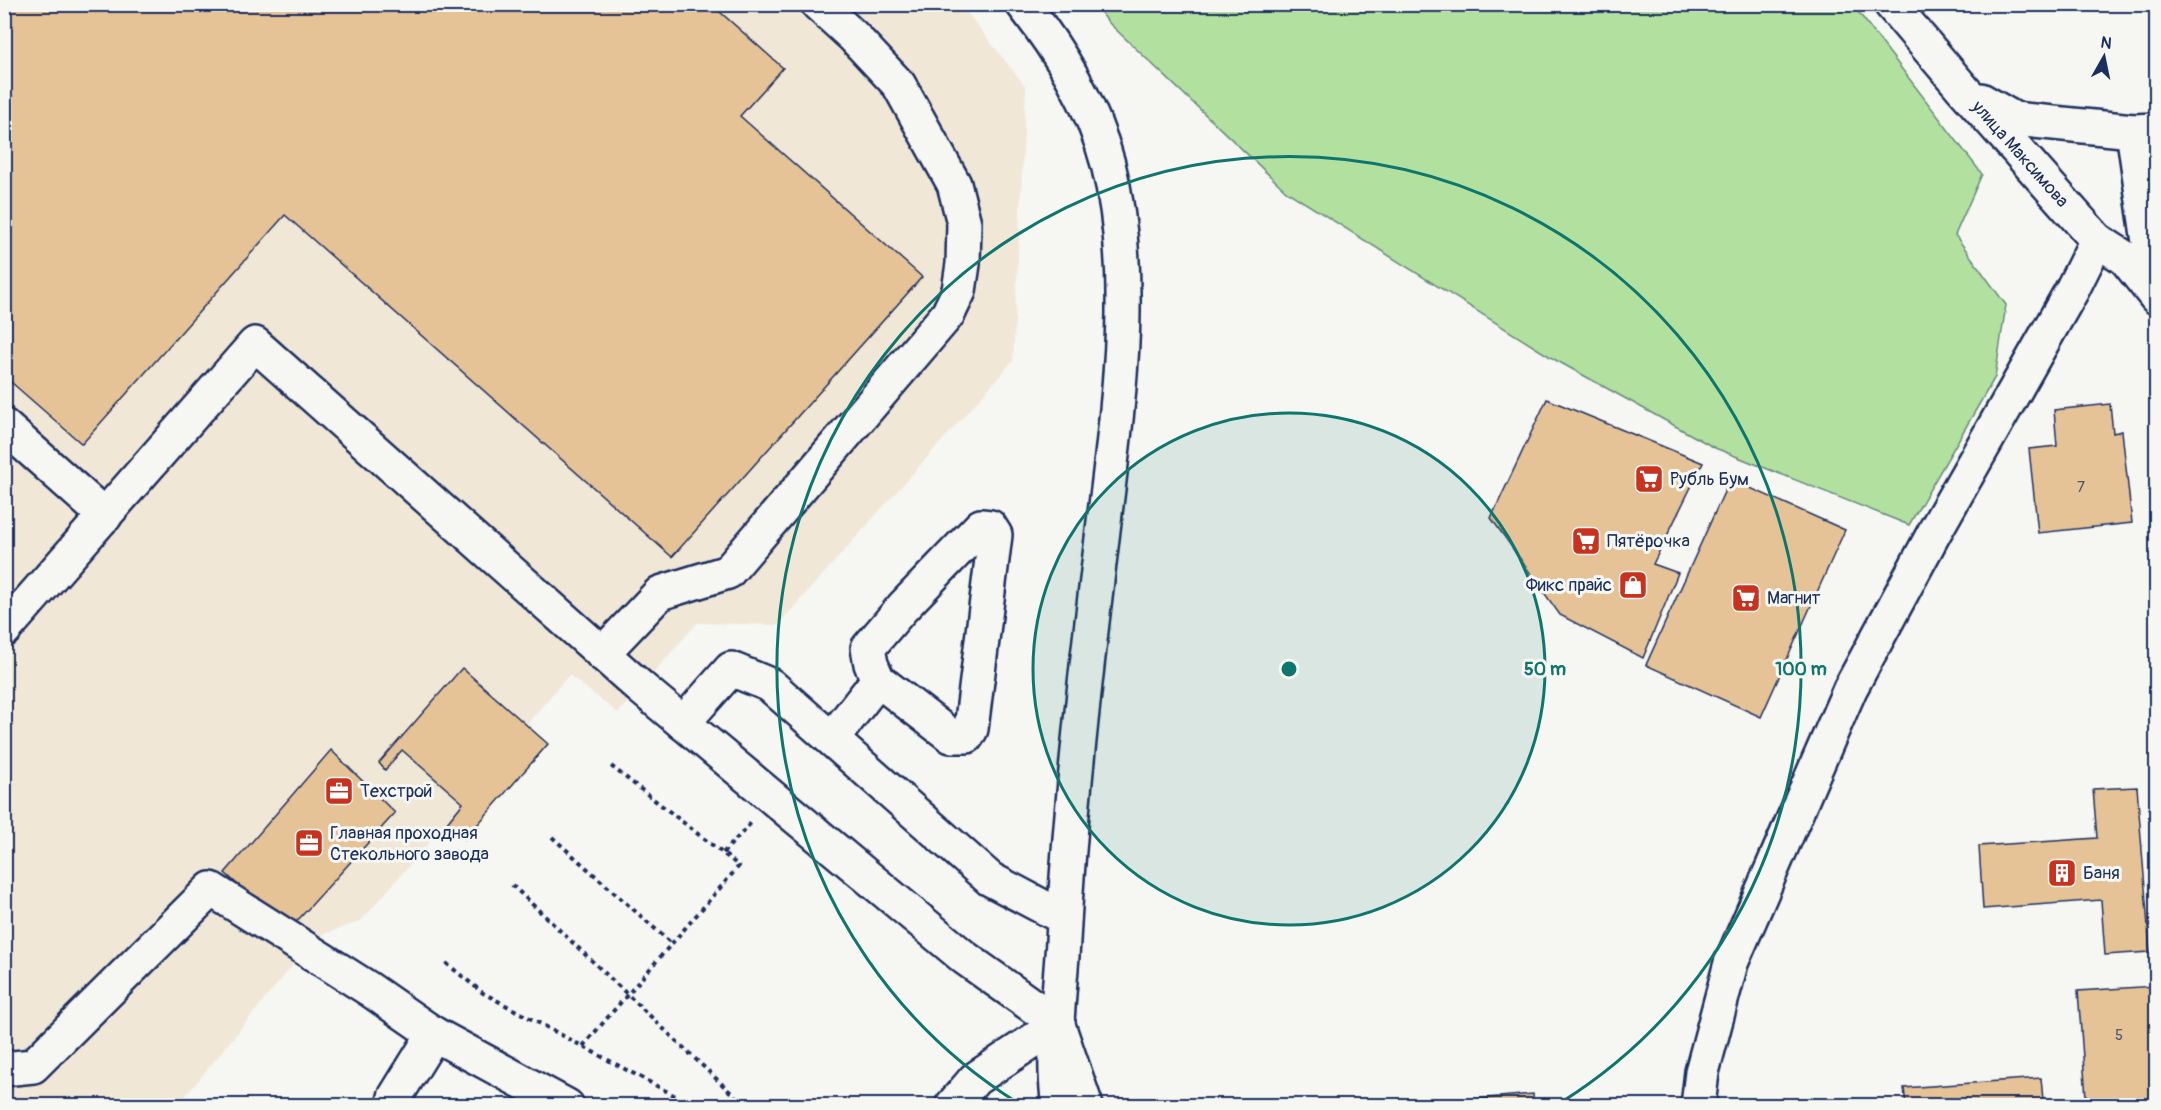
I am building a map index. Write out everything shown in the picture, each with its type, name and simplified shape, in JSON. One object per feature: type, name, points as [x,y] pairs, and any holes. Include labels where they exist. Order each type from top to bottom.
[{"type":"street","points":[[602,654],[660,593],[728,572],[948,315],[958,291],[963,264],[964,224],[954,184],[899,85],[853,36],[818,4]]},
{"type":"street","points":[[1023,4],[1047,35],[1072,75],[1092,116],[1108,164],[1118,216],[1122,263],[1122,315],[1115,425],[1078,755],[1064,918],[1056,1089],[1059,1106]]},
{"type":"street","name":"улица Максимова","points":[[1891,4],[2097,240],[2125,258],[2157,297]]},
{"type":"street","points":[[1963,89],[2014,119],[2145,131],[2157,291]]},
{"type":"street","points":[[1698,1106],[1702,1072],[1731,963],[1850,689],[1935,531],[2072,290],[2097,240]]},
{"type":"street","points":[[4,630],[255,344],[602,654],[683,723],[965,958],[1058,1024],[1086,1106]]},
{"type":"street","points":[[4,426],[105,516]]},
{"type":"street","points":[[981,526],[990,527],[995,535],[971,729],[967,736],[951,736],[878,680],[871,664],[868,648],[903,607],[981,526]]},
{"type":"street","points":[[683,723],[731,669],[770,685],[990,879],[1064,918]]},
{"type":"street","points":[[832,739],[878,680]]},
{"type":"street","points":[[14,1062],[211,889],[369,989],[434,1034],[567,1106]]},
{"type":"street","points":[[952,1106],[975,1079],[1058,1024]]},
{"type":"street","points":[[393,1106],[395,1097],[434,1034]]},
{"type":"path","points":[[583,1046],[739,866],[611,765]]},
{"type":"path","points":[[723,853],[774,799]]},
{"type":"path","points":[[552,837],[672,944]]},
{"type":"path","points":[[512,885],[745,1106]]},
{"type":"path","points":[[446,963],[483,993],[694,1106]]},
{"type":"shaded area","points":[[5,5],[961,5],[1026,87],[1013,361],[778,625],[697,623],[618,713],[569,675],[526,725],[548,744],[465,839],[446,823],[361,921],[316,937],[178,1105],[5,1106]]},
{"type":"green space","points":[[1095,5],[1853,5],[1982,174],[1955,235],[2006,305],[1995,377],[1909,525],[1715,448],[1552,358],[1286,191],[1109,23]]},
{"type":"building","points":[[4,4],[711,4],[783,68],[740,116],[922,277],[672,557],[285,215],[82,444],[4,376]]},
{"type":"building","name":"Пятёрочка","points":[[1547,399],[1703,463],[1653,564],[1678,573],[1643,658],[1560,615],[1491,518]]},
{"type":"building","points":[[2110,404],[2113,433],[2122,431],[2132,523],[2038,533],[2029,449],[2057,446],[2054,410]]},
{"type":"building","name":"Магнит","points":[[1730,479],[1845,530],[1761,717],[1646,665]]},
{"type":"building","points":[[462,668],[548,744],[465,839],[447,823],[463,803],[402,750],[385,770],[379,763]]},
{"type":"building","name":"Главная проходная Стекольного завода","points":[[331,750],[395,813],[288,931],[225,873]]},
{"type":"building","name":"Баня","points":[[2137,787],[2150,952],[2105,955],[2101,900],[1983,909],[1979,846],[2097,838],[2093,789]]},
{"type":"building","points":[[2156,986],[2156,1106],[1906,1106],[1904,1088],[2041,1078],[2043,1100],[2086,1097],[2078,991]]},
{"type":"building","points":[[1533,1094],[1534,1106],[1432,1106],[1432,1103]]},
{"type":"place","name":"Рубль Бум","points":[[1649,479]]},
{"type":"place","name":"Пятёрочка","points":[[1586,541]]},
{"type":"place","name":"Фикс прайс","points":[[1633,585]]},
{"type":"place","name":"Магнит","points":[[1746,598]]},
{"type":"place","name":"Техстрой","points":[[339,791]]},
{"type":"place","name":"Главная проходная Стекольного завода","points":[[309,843]]},
{"type":"place","name":"Баня","points":[[2062,873]]}]
